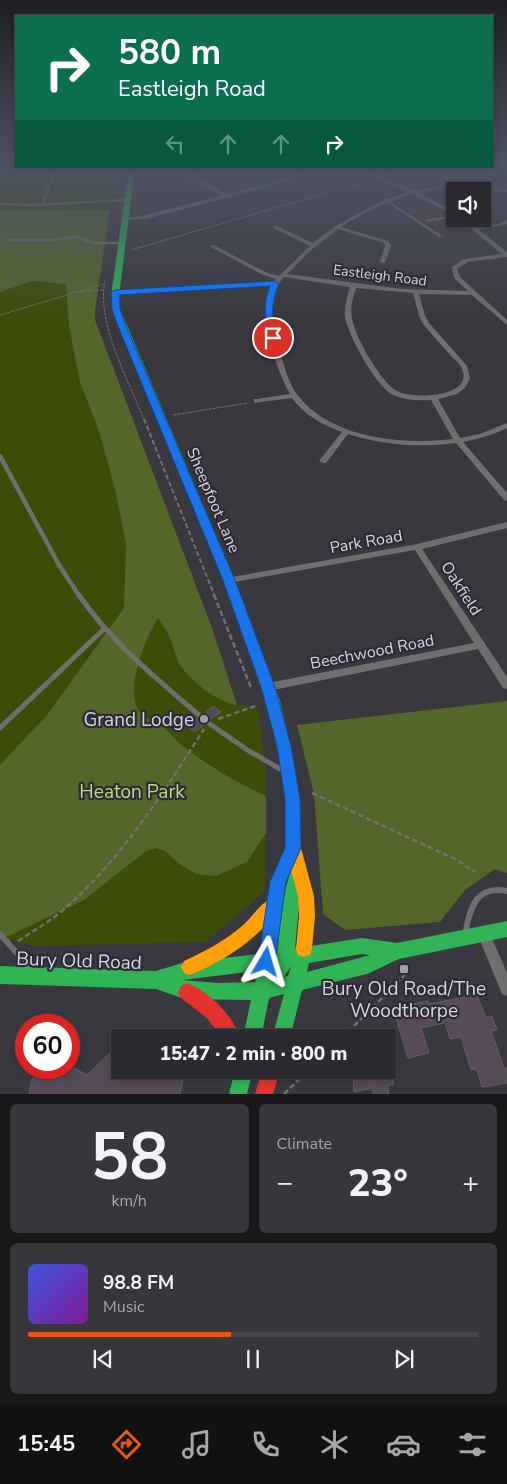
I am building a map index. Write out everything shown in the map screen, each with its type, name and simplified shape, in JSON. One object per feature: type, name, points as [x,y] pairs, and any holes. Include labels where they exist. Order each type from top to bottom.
[{"type":"main road","name":"Sheepfoot Lane","points":[[126,219],[116,291],[116,309],[229,580],[273,702],[290,774],[293,848],[306,896],[306,926],[296,984],[283,1029]]},
{"type":"main road","name":"Sheepfoot Lane","points":[[254,1029],[262,991],[278,882],[293,848]]},
{"type":"main road","points":[[262,991],[278,977],[286,958],[292,895],[298,872]]},
{"type":"main road","points":[[182,972],[221,951],[250,932],[265,917],[274,903]]},
{"type":"main road","name":"Bury Old Road","points":[[0,975],[156,980],[185,990],[262,991],[367,966],[397,951],[507,929]]},
{"type":"main road","name":"Bury Old Road","points":[[156,980],[182,972],[266,962],[362,946],[397,951]]},
{"type":"main road","points":[[185,990],[209,1006],[222,1019],[227,1029]]},
{"type":"main road","points":[[237,1079],[238,1093]]},
{"type":"main road","points":[[238,1093],[242,1079]]},
{"type":"main road","points":[[264,1094],[268,1079]]},
{"type":"street","points":[[126,219],[135,218]]},
{"type":"street","points":[[350,218],[335,227],[313,245],[280,279],[269,299],[268,320],[278,355],[298,402],[326,423],[346,432],[386,442],[424,444],[458,441],[497,431],[507,425]]},
{"type":"street","points":[[476,229],[499,226],[507,222]]},
{"type":"street","points":[[275,227],[313,245]]},
{"type":"street","points":[[335,227],[386,242],[388,246],[383,262]]},
{"type":"street","points":[[473,227],[507,255]]},
{"type":"street","points":[[212,246],[263,273],[280,279]]},
{"type":"street","points":[[507,255],[466,260],[454,268],[457,278],[507,323]]},
{"type":"street","name":"Eastleigh Road","points":[[116,291],[280,279],[416,293],[475,293]]},
{"type":"street","points":[[353,286],[348,303],[347,317],[359,344],[386,387],[395,393],[411,399],[434,399],[456,391],[467,380],[468,375],[465,367],[426,324],[416,293]]},
{"type":"street","points":[[257,402],[294,396]]},
{"type":"street","points":[[434,399],[458,441],[507,498]]},
{"type":"street","points":[[323,461],[346,432]]},
{"type":"street","name":"Park Road","points":[[229,580],[417,547],[507,525]]},
{"type":"street","name":"Oakfield","points":[[417,547],[507,685]]},
{"type":"street","name":"Beechwood Road","points":[[268,687],[481,645]]},
{"type":"street","points":[[483,933],[507,989]]},
{"type":"lane","points":[[414,218],[440,236]]},
{"type":"lane","points":[[426,221],[440,218]]},
{"type":"lane","points":[[8,240],[54,240],[77,237],[94,243],[122,242]]},
{"type":"lane","points":[[0,456],[69,581],[105,628],[200,716]]},
{"type":"lane","points":[[0,728],[105,628]]},
{"type":"lane","points":[[209,723],[249,751],[290,774]]},
{"type":"lane","points":[[465,936],[468,918],[474,901],[485,891],[501,889],[507,891]]},
{"type":"lane","points":[[0,934],[35,975]]},
{"type":"path","points":[[0,314],[70,292],[104,284]]},
{"type":"path","points":[[70,292],[116,291]]},
{"type":"path","points":[[161,416],[257,402]]},
{"type":"path","points":[[10,946],[62,911],[113,860],[165,790],[209,723],[218,718],[273,702]]},
{"type":"path","points":[[312,793],[457,860],[475,872]]},
{"type":"path","points":[[351,1029],[405,975]]},
{"type":"path","points":[[284,1094],[300,1079]]},
{"type":"shaded area","points":[[416,218],[446,218],[446,227],[461,227],[473,236],[443,240],[439,238],[442,237]]},
{"type":"green space","name":"Heaton Park","points":[[0,218],[109,218],[95,320],[212,628],[237,705],[258,708],[266,771],[265,891],[205,942],[34,946],[3,938],[0,940]]},
{"type":"green space","points":[[0,218],[109,218],[95,320],[212,628],[237,705],[230,704],[213,695],[189,676],[179,663],[169,635],[158,618],[148,636],[136,672],[134,695],[136,705],[144,716],[165,729],[181,745],[224,774],[266,796],[266,833],[247,862],[216,876],[196,874],[178,863],[165,851],[157,848],[146,851],[84,900],[0,940],[0,765],[48,714],[124,608],[126,544],[116,493],[99,431],[80,382],[69,326],[66,284],[32,281],[0,292]]},
{"type":"green space","points":[[507,701],[507,873],[495,869],[465,890],[440,922],[345,930],[323,914],[314,794],[297,725]]},
{"type":"building","name":"Grand Lodge","points":[[213,706],[221,712],[211,719],[205,718],[203,721],[204,725],[194,732],[187,726],[197,719],[203,719],[204,714]]},
{"type":"building","points":[[476,993],[486,1017],[492,1016],[497,1030],[491,1031],[504,1068],[507,1068],[507,1083],[482,1087],[477,1069],[471,1070],[461,1037],[450,1039],[445,1023],[421,1028],[429,1053],[408,1058],[393,1008],[428,1001],[429,1004]]},
{"type":"building","points":[[111,1052],[111,1079],[183,1079],[180,1094],[29,1094],[32,1079],[80,1079],[80,1071],[87,1075]]},
{"type":"building","points":[[353,1079],[393,1079],[394,1084],[387,1086],[389,1094],[374,1094],[372,1088],[354,1092]]},
{"type":"tram line","points":[[131,250],[241,218]]},
{"type":"traffic: fast","points":[[125,218],[116,289],[116,309],[229,580],[273,701],[286,757]]},
{"type":"traffic: fast","points":[[254,1029],[262,991],[278,882],[293,848]]},
{"type":"traffic: fast","points":[[262,991],[273,981],[285,959],[292,895],[298,872]]},
{"type":"traffic: fast","points":[[0,975],[156,980],[185,990],[218,992],[262,991],[367,966],[397,951],[507,929]]},
{"type":"traffic: fast","points":[[156,980],[182,972],[237,966],[362,946],[397,951]]},
{"type":"traffic: fast","points":[[283,1029],[304,949]]},
{"type":"traffic: fast","points":[[238,1094],[242,1079]]},
{"type":"traffic: slow","points":[[286,757],[292,799],[293,848],[306,896],[307,916],[304,949]]},
{"type":"traffic: slow","points":[[190,967],[235,942],[255,926],[272,906]]},
{"type":"traffic: jam","points":[[187,992],[213,1012],[227,1029]]},
{"type":"traffic: jam","points":[[264,1094],[268,1079]]},
{"type":"place","name":"Grand Lodge","points":[[204,719]]},
{"type":"place","name":"Bury Old Road/The Woodthorpe","points":[[404,969]]},
{"type":"route","points":[[266,962],[278,882],[293,848],[290,774],[284,746],[268,687],[229,580],[122,326],[116,309],[115,292],[275,283],[269,299],[268,320],[273,338]]}]
